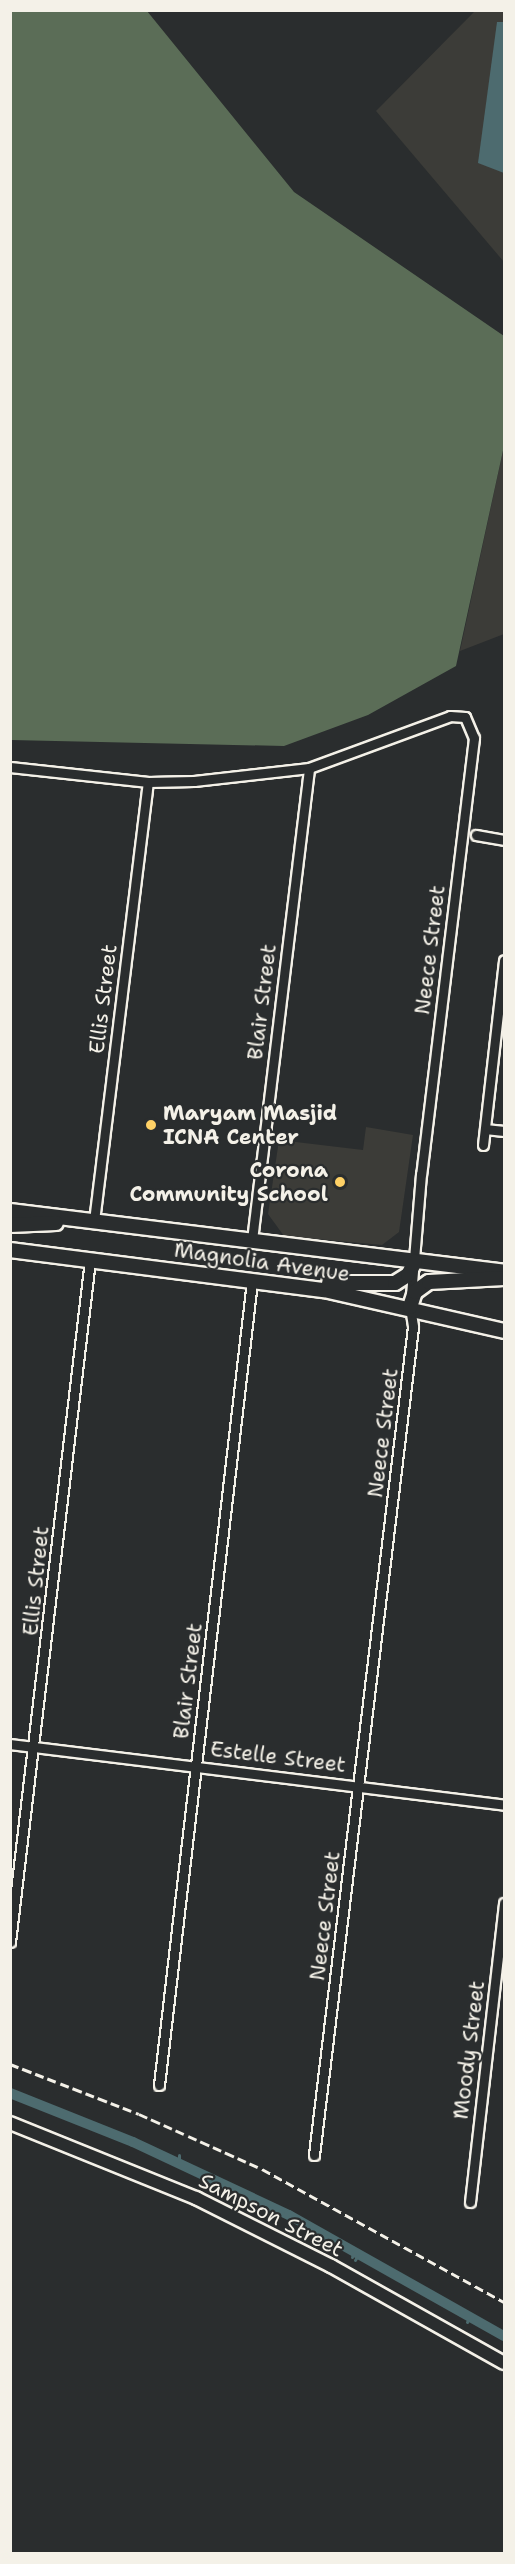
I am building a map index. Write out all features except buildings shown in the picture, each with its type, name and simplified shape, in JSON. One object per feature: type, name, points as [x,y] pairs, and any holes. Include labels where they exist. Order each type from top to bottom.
[{"type":"main road","name":"Magnolia Avenue","points":[[10,1211],[504,1272]]},
{"type":"main road","points":[[10,1226],[94,1221]]},
{"type":"main road","name":"Magnolia Avenue","points":[[10,1250],[278,1283],[410,1307],[504,1331]]},
{"type":"main road","points":[[278,1283],[355,1286],[395,1282],[408,1275],[415,1262]]},
{"type":"main road","points":[[410,1307],[415,1292],[429,1282],[504,1278]]},
{"type":"street","name":"Neece Street","points":[[309,768],[450,716],[465,717],[474,738],[427,1122],[410,1307],[413,1327],[314,2155]]},
{"type":"street","points":[[10,767],[148,782],[206,780],[309,768]]},
{"type":"street","name":"Blair Street","points":[[252,1240],[309,768]]},
{"type":"street","name":"Ellis Street","points":[[94,1221],[148,782]]},
{"type":"street","points":[[476,835],[504,840]]},
{"type":"street","points":[[483,1145],[500,1046],[504,960]]},
{"type":"street","points":[[485,1129],[504,1131]]},
{"type":"street","name":"Ellis Street","points":[[10,1942],[35,1747],[90,1260]]},
{"type":"street","name":"Blair Street","points":[[159,2085],[252,1281]]},
{"type":"street","name":"Estelle Street","points":[[10,1744],[196,1765],[504,1805]]},
{"type":"street","name":"Moody Street","points":[[470,2202],[504,1903]]},
{"type":"street","name":"Sampson Street","points":[[10,2123],[196,2198],[331,2266],[504,2364]]},
{"type":"shaded area","points":[[475,11],[504,11],[504,262],[376,111]]},
{"type":"shaded area","points":[[504,446],[504,634],[460,651]]},
{"type":"shaded area","name":"Corona Community School","points":[[366,1127],[413,1135],[399,1232],[382,1245],[284,1236],[268,1214],[279,1140],[363,1150]]},
{"type":"green space","points":[[11,10],[147,11],[294,192],[504,336],[504,446],[456,666],[368,715],[284,746],[11,740]]},
{"type":"water","points":[[497,22],[504,22],[504,173],[478,163]]},
{"type":"waterway","points":[[10,2093],[133,2142],[289,2215],[504,2336]]},
{"type":"waterway","points":[[179,2155],[179,2163]]},
{"type":"waterway","points":[[352,2257],[354,2251]]},
{"type":"waterway","points":[[355,2260],[359,2253]]},
{"type":"waterway","points":[[467,2322],[470,2316]]},
{"type":"railway","points":[[10,2064],[139,2114],[262,2169],[504,2302]]},
{"type":"place","name":"Maryam Masjid ICNA Center","points":[[151,1125]]},
{"type":"place","name":"Corona Community School","points":[[340,1182]]}]
